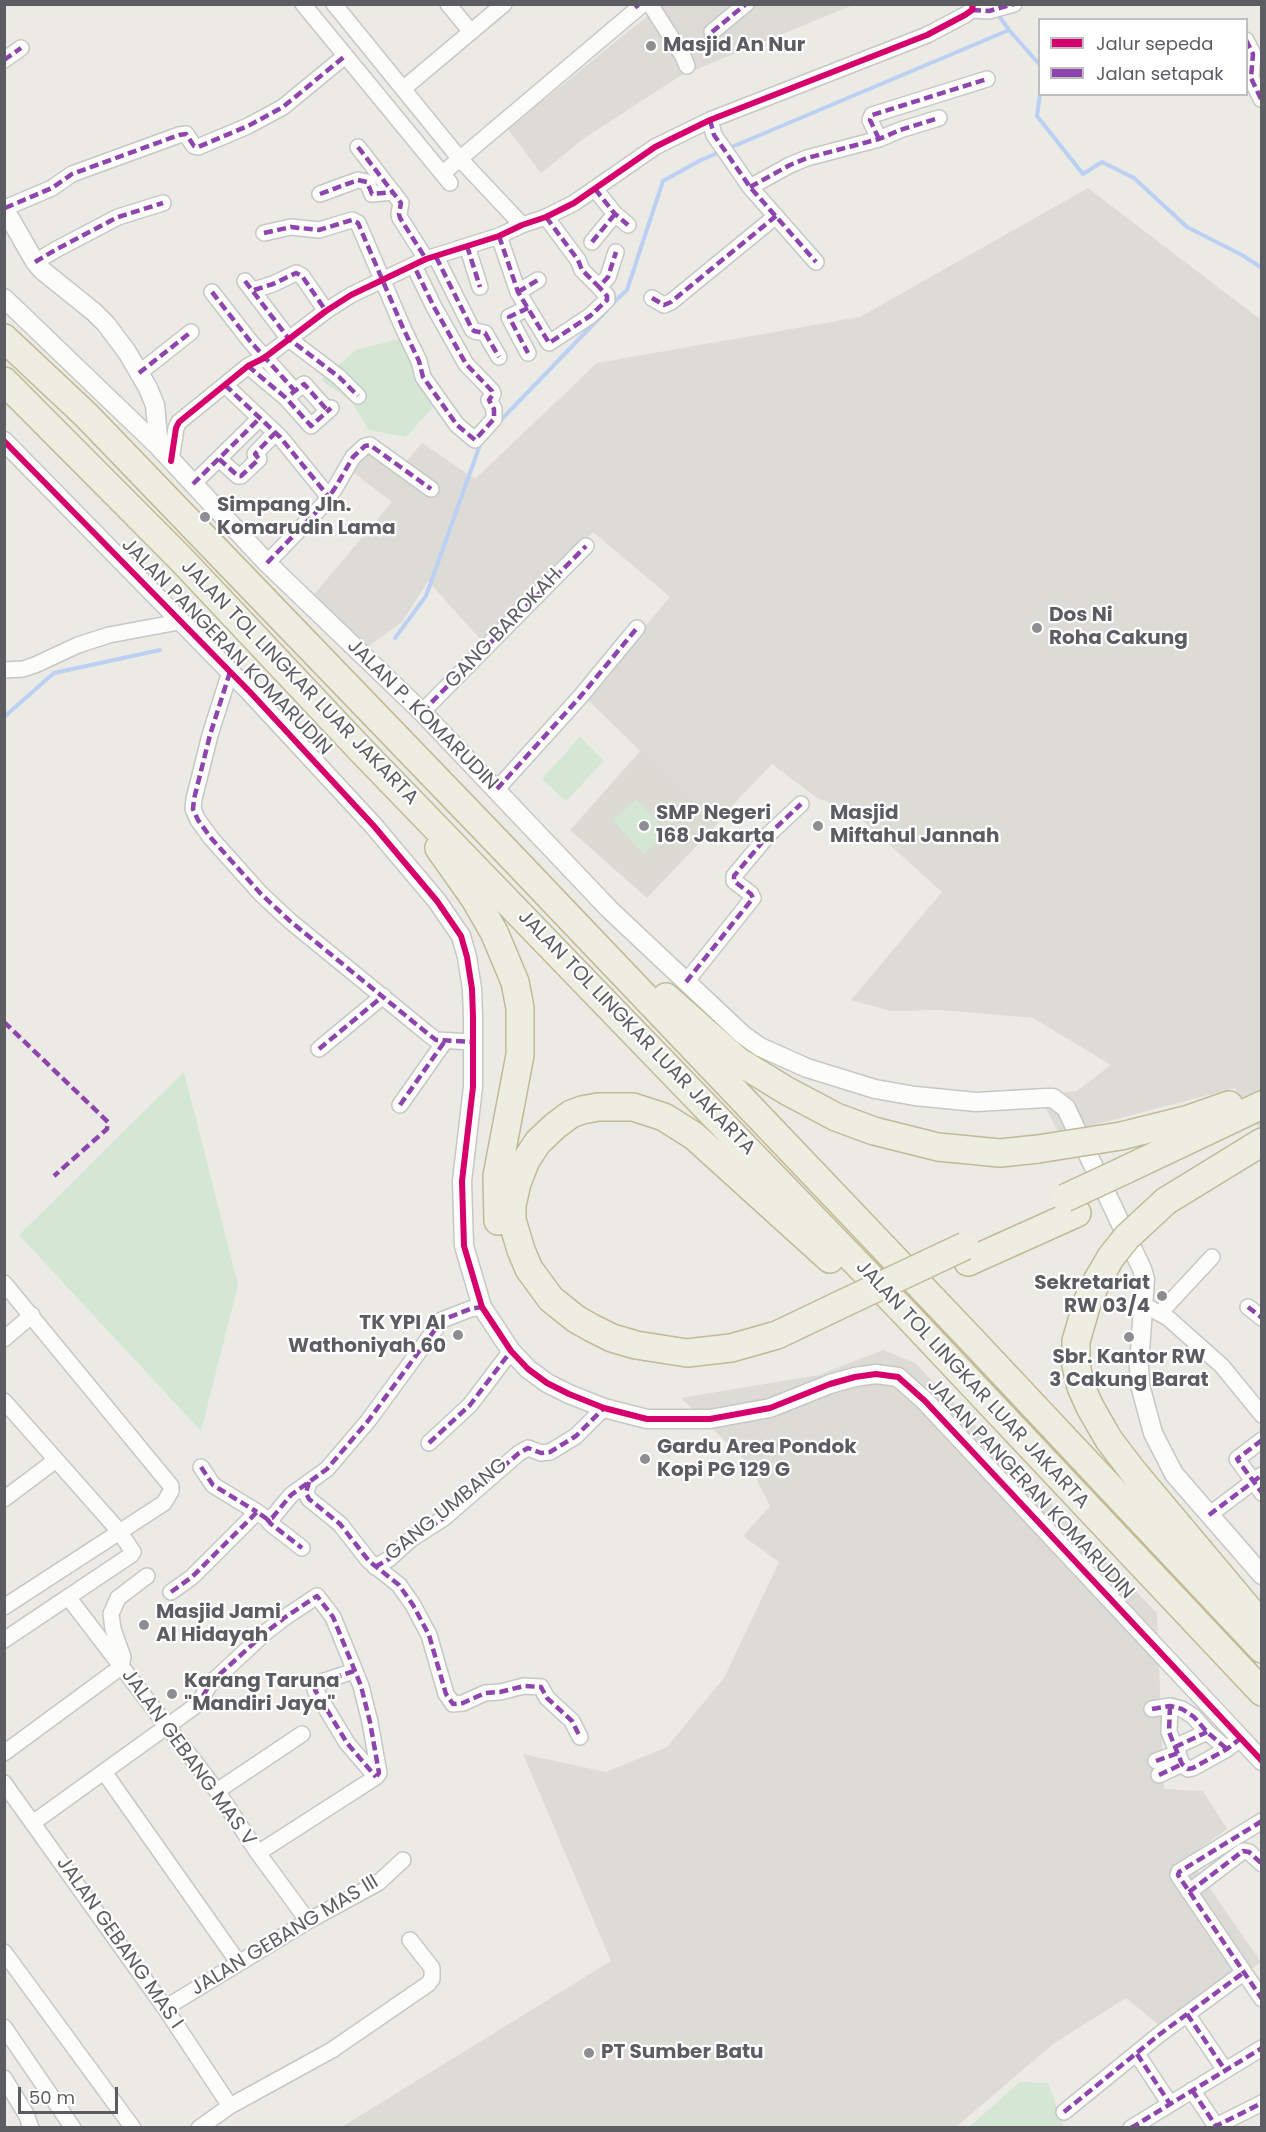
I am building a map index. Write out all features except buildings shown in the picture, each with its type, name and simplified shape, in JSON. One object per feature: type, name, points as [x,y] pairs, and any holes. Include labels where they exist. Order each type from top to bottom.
[{"type":"highway","name":"JALAN TOL LINGKAR LUAR JAKARTA","points":[[4,338],[86,415],[507,852],[968,1336],[1262,1649]]},
{"type":"highway","name":"JALAN TOL LINGKAR LUAR JAKARTA","points":[[4,381],[181,559],[360,749],[571,965],[1002,1415],[1262,1692]]},
{"type":"highway","points":[[360,749],[425,830],[475,899],[494,932],[515,982],[520,1008],[520,1055],[500,1155],[497,1176],[497,1208],[504,1252],[521,1284],[536,1303],[555,1321],[602,1349],[642,1362],[682,1367],[731,1364],[759,1357],[788,1346],[847,1310]]},
{"type":"highway","points":[[507,852],[716,1042],[752,1070],[836,1117],[874,1131],[908,1141],[970,1151],[1000,1153],[1121,1136],[1189,1119],[1262,1094]]},
{"type":"highway","points":[[1002,1415],[711,1151],[687,1131],[664,1117],[633,1107],[618,1106],[582,1110],[571,1114],[555,1126],[538,1142],[526,1160],[517,1183],[512,1205],[512,1220],[515,1236],[529,1269],[551,1299],[592,1328],[612,1338],[664,1351],[687,1353],[731,1348],[777,1335],[847,1310],[967,1254],[1071,1205],[1127,1178],[1262,1105]]},
{"type":"highway","points":[[1127,1178],[1262,1125]]},
{"type":"highway","points":[[1262,1142],[1166,1201],[1127,1237],[1097,1281],[1088,1300],[1076,1341],[1076,1365],[1081,1387],[1109,1440],[1262,1625]]},
{"type":"street","points":[[303,4],[447,178],[460,159],[641,5],[679,49],[687,66]]},
{"type":"street","points":[[334,4],[460,159],[522,225]]},
{"type":"street","points":[[448,4],[471,32]]},
{"type":"street","points":[[403,89],[504,4]]},
{"type":"street","points":[[712,32],[746,4]]},
{"type":"street","points":[[171,461],[179,422],[248,366],[264,358],[351,295],[426,261],[546,218],[595,189],[655,147],[710,120],[927,35],[973,7],[989,11],[1012,5]]},
{"type":"street","points":[[1248,44],[1253,54],[1251,78],[1262,99]]},
{"type":"street","points":[[4,60],[21,48]]},
{"type":"street","points":[[159,447],[155,405],[127,352],[106,324],[42,271],[5,208],[52,188],[72,174],[179,135],[186,134],[195,147],[248,126],[283,107],[345,56]]},
{"type":"street","points":[[879,139],[870,120],[872,115],[987,79]]},
{"type":"street","points":[[750,187],[807,158],[879,139],[939,118]]},
{"type":"street","points":[[710,120],[714,135],[738,171],[816,262]]},
{"type":"street","points":[[358,147],[401,203],[400,218],[426,261],[474,331],[485,333],[499,357]]},
{"type":"street","points":[[320,195],[358,180],[366,181],[372,194],[393,192]]},
{"type":"street","points":[[595,189],[615,214],[628,225]]},
{"type":"street","points":[[35,262],[118,217],[163,202]]},
{"type":"street","points":[[592,242],[615,214]]},
{"type":"street","points":[[652,298],[664,305],[671,302],[776,216]]},
{"type":"street","points":[[499,236],[518,292],[549,343],[590,316],[607,300],[607,296],[582,270],[578,260],[546,218]]},
{"type":"street","points":[[264,232],[291,227],[319,230],[352,220],[357,221],[419,362],[420,371],[457,425],[475,440],[494,420],[494,409],[489,400],[493,394],[466,364],[434,307],[426,261]]},
{"type":"street","points":[[467,246],[480,287]]},
{"type":"street","points":[[599,287],[608,277],[616,252]]},
{"type":"street","points":[[326,311],[302,276],[296,273],[273,284],[249,285],[289,339],[339,377],[358,396]]},
{"type":"street","points":[[518,292],[538,280]]},
{"type":"street","points":[[212,292],[264,358],[311,426],[329,409],[304,384],[290,394]]},
{"type":"street","points":[[4,298],[159,447]]},
{"type":"street","points":[[528,308],[509,317],[528,353]]},
{"type":"street","points":[[139,373],[191,332]]},
{"type":"street","points":[[248,366],[290,394]]},
{"type":"street","points":[[225,385],[278,435],[328,496]]},
{"type":"street","points":[[193,484],[259,419]]},
{"type":"street","points":[[219,459],[241,476],[259,459],[255,454],[278,435]]},
{"type":"street","name":"JALAN PANGERAN KOMARUDIN","points":[[4,441],[180,623],[229,670],[373,825],[453,922],[461,936],[472,989],[473,1087],[462,1181],[462,1215],[467,1258],[482,1307],[511,1351],[528,1369],[547,1383],[604,1408],[647,1419],[710,1419],[770,1408],[830,1384],[855,1377],[876,1374],[898,1377],[925,1401],[1234,1744],[1262,1761]]},
{"type":"street","points":[[267,563],[323,505],[353,457],[365,446],[370,445],[431,489]]},
{"type":"street","name":"JALAN P. KOMARUDIN","points":[[159,447],[267,563],[422,712],[610,910],[743,1035],[760,1047],[821,1073],[875,1089],[915,1096],[976,1102],[1053,1098],[1066,1108],[1142,1269],[1152,1309]]},
{"type":"street","name":"GANG BAROKAH","points":[[422,712],[586,546]]},
{"type":"street","points":[[4,670],[23,669],[78,645],[109,635],[180,623]]},
{"type":"street","points":[[497,789],[580,697],[636,628]]},
{"type":"street","points":[[229,670],[194,799],[193,809],[198,820],[261,894],[300,930],[426,1033],[436,1040],[472,1042]]},
{"type":"street","points":[[686,982],[753,898],[734,881],[734,876],[769,834],[801,804]]},
{"type":"street","points":[[319,1049],[383,996]]},
{"type":"street","points":[[400,1105],[445,1041]]},
{"type":"street","points":[[1212,1257],[1152,1309],[1139,1366],[1140,1386],[1149,1422],[1168,1467],[1262,1575]]},
{"type":"street","points":[[4,1283],[171,1486],[171,1491],[164,1503],[4,1607]]},
{"type":"street","points":[[262,1515],[272,1518],[291,1495],[327,1469],[368,1421],[442,1320],[470,1309],[482,1307]]},
{"type":"street","points":[[1248,1307],[1262,1318]]},
{"type":"street","points":[[1152,1309],[1222,1366],[1262,1415]]},
{"type":"street","points":[[4,1339],[32,1315]]},
{"type":"street","points":[[429,1443],[470,1405],[511,1351]]},
{"type":"street","points":[[4,1401],[132,1548],[131,1555],[4,1640]]},
{"type":"street","name":"GANG UMBANG","points":[[375,1567],[390,1558],[402,1545],[444,1518],[519,1453],[528,1448],[541,1453],[550,1452],[576,1436],[604,1408]]},
{"type":"street","points":[[1209,1515],[1258,1483],[1237,1459],[1262,1440]]},
{"type":"street","points":[[4,1499],[56,1460]]},
{"type":"street","points":[[201,1467],[213,1485],[262,1515],[302,1548]]},
{"type":"street","points":[[309,1482],[306,1493],[309,1499],[340,1524],[375,1567]]},
{"type":"street","points":[[171,1592],[192,1577],[262,1515]]},
{"type":"street","name":"GANG UMBANG","points":[[375,1567],[383,1570],[399,1585],[424,1623],[446,1694],[453,1704],[463,1703],[485,1693],[524,1686],[541,1687],[547,1698],[572,1721],[580,1737]]},
{"type":"street","points":[[4,1753],[122,1667],[123,1657],[113,1629],[111,1614],[118,1599],[147,1576]]},
{"type":"street","points":[[34,1822],[198,1704],[210,1684],[266,1632],[317,1596],[333,1617],[361,1686],[379,1773],[258,1853]]},
{"type":"street","name":"JALAN GEBANG MAS V","points":[[68,1597],[217,1791],[258,1853],[308,1921]]},
{"type":"street","points":[[354,1671],[321,1682],[315,1690],[347,1743],[376,1777]]},
{"type":"street","points":[[1152,1709],[1170,1706],[1182,1709],[1207,1732],[1234,1744]]},
{"type":"street","points":[[1170,1706],[1169,1732],[1178,1755],[1188,1769],[1234,1744]]},
{"type":"street","points":[[1157,1768],[1207,1732]]},
{"type":"street","points":[[217,1791],[302,1734]]},
{"type":"street","points":[[104,1772],[238,1962]]},
{"type":"street","name":"JALAN GEBANG MAS I","points":[[4,1783],[165,2008],[230,2106]]},
{"type":"street","points":[[1262,1821],[1179,1872],[1189,1892],[1262,2000]]},
{"type":"street","points":[[1189,1892],[1243,1851],[1249,1851],[1262,1864]]},
{"type":"street","name":"JALAN GEBANG MAS III","points":[[165,2008],[238,1962],[378,1883],[403,1860]]},
{"type":"street","points":[[199,2127],[230,2106],[332,2050],[428,1984],[432,1979],[432,1968],[410,1940]]},
{"type":"street","points":[[4,1952],[133,2127]]},
{"type":"street","points":[[1064,2112],[1187,2014],[1243,1973]]},
{"type":"street","points":[[1187,2014],[1225,2070]]},
{"type":"street","points":[[4,2027],[73,2127]]},
{"type":"street","points":[[1131,2127],[1152,2122],[1170,2104],[1262,2048]]},
{"type":"street","points":[[1137,2054],[1170,2104]]},
{"type":"street","points":[[4,2078],[26,2114],[31,2127]]},
{"type":"street","points":[[1192,2090],[1216,2126],[1262,2103]]},
{"type":"shaded area","points":[[661,5],[853,5],[680,76],[586,137],[541,173],[508,129]]},
{"type":"shaded area","points":[[1088,188],[1261,320],[1261,1131],[1235,1088],[1059,1134],[1039,1095],[1077,1091],[1111,1065],[1033,1018],[941,1010],[891,1011],[851,1000],[942,892],[851,810],[817,798],[772,764],[715,824],[585,697],[670,597],[593,532],[489,649],[428,581],[402,622],[351,659],[305,605],[392,502],[350,470],[368,445],[403,465],[422,443],[475,479],[597,363],[860,317]]},
{"type":"shaded area","name":"SMP Negeri 168 Jakarta","points":[[642,749],[719,822],[647,898],[570,830]]},
{"type":"shaded area","points":[[883,1350],[915,1363],[1157,1613],[1164,1789],[1203,1791],[1227,1829],[1188,1857],[1261,1962],[1166,2031],[1126,1998],[1053,2044],[956,2127],[340,2128],[611,1961],[523,1754],[606,1772],[667,1747],[724,1678],[779,1562],[743,1536],[770,1506],[748,1463],[681,1398],[819,1375]]},
{"type":"green space","points":[[403,338],[435,405],[406,437],[369,430],[351,401],[321,380],[356,350]]},
{"type":"green space","points":[[580,737],[604,761],[566,801],[542,779]]},
{"type":"green space","points":[[636,799],[667,832],[644,854],[613,821]]},
{"type":"green space","points":[[184,1072],[238,1285],[201,1431],[19,1235]]},
{"type":"green space","points":[[1020,2082],[1048,2083],[1064,2127],[968,2128]]},
{"type":"waterway","points":[[997,13],[1009,30]]},
{"type":"waterway","points":[[727,149],[1009,30],[1038,63]]},
{"type":"waterway","points":[[1040,96],[1037,116],[1083,174],[1102,162],[1134,178],[1187,227],[1242,255],[1262,268]]},
{"type":"waterway","points":[[612,304],[627,290],[663,181],[720,152]]},
{"type":"waterway","points":[[500,421],[607,310]]},
{"type":"waterway","points":[[395,638],[426,596],[481,442]]},
{"type":"waterway","points":[[4,717],[54,673],[160,650]]},
{"type":"marked path","points":[[635,4],[638,8]]},
{"type":"marked path","points":[[712,32],[746,4]]},
{"type":"marked path","points":[[972,10],[989,11],[1014,4]]},
{"type":"marked path","points":[[1248,44],[1253,54],[1251,78],[1261,99]]},
{"type":"marked path","points":[[4,60],[21,48]]},
{"type":"marked path","points":[[5,208],[52,188],[72,174],[179,135],[186,134],[194,146],[198,147],[248,126],[283,107],[345,56]]},
{"type":"marked path","points":[[879,139],[870,120],[872,115],[987,79]]},
{"type":"marked path","points":[[750,187],[807,158],[879,139],[939,118]]},
{"type":"marked path","points":[[710,120],[714,135],[750,187],[816,262]]},
{"type":"marked path","points":[[358,147],[401,203],[400,218],[426,259]]},
{"type":"marked path","points":[[320,194],[358,180],[367,182],[372,194],[393,192]]},
{"type":"marked path","points":[[595,189],[615,214],[628,225]]},
{"type":"marked path","points":[[35,262],[118,217],[163,203]]},
{"type":"marked path","points":[[592,242],[615,214]]},
{"type":"marked path","points":[[652,298],[664,305],[671,302],[776,216]]},
{"type":"marked path","points":[[546,217],[578,260],[582,270],[599,287],[608,277],[616,252]]},
{"type":"marked path","points":[[264,233],[291,227],[319,230],[352,220],[358,223],[419,361],[423,377],[457,425],[475,440],[494,419],[494,409],[489,400],[493,394],[492,391],[466,364],[414,266]]},
{"type":"marked path","points":[[499,236],[518,292],[549,343],[590,316],[607,300],[607,296],[599,287]]},
{"type":"marked path","points":[[467,246],[480,287]]},
{"type":"marked path","points":[[436,257],[472,329],[485,333],[499,357]]},
{"type":"marked path","points":[[254,290],[296,273],[302,276],[326,311]]},
{"type":"marked path","points":[[518,292],[538,280]]},
{"type":"marked path","points":[[245,281],[289,339],[339,377],[358,396]]},
{"type":"marked path","points":[[212,292],[250,341],[295,391]]},
{"type":"marked path","points":[[528,308],[509,317],[528,353]]},
{"type":"marked path","points":[[139,373],[191,332]]},
{"type":"marked path","points":[[248,366],[286,398],[311,426],[331,408]]},
{"type":"marked path","points":[[291,394],[304,384],[328,411]]},
{"type":"marked path","points":[[225,385],[280,437],[328,496]]},
{"type":"marked path","points":[[193,484],[259,419]]},
{"type":"marked path","points":[[219,459],[238,476],[241,476],[259,459],[255,454],[275,433]]},
{"type":"marked path","points":[[267,563],[323,505],[353,457],[365,446],[370,445],[431,489]]},
{"type":"marked path","points":[[422,712],[586,546]]},
{"type":"marked path","points":[[497,789],[580,697],[637,628]]},
{"type":"marked path","points":[[230,672],[210,735],[194,799],[193,809],[198,820],[261,894],[290,921],[427,1033],[436,1040],[473,1042]]},
{"type":"marked path","points":[[686,982],[753,898],[734,881],[734,876],[769,834],[801,804]]},
{"type":"marked path","points":[[319,1049],[383,996]]},
{"type":"marked path","points":[[4,1022],[108,1122],[107,1129],[54,1176]]},
{"type":"marked path","points":[[400,1105],[445,1041]]},
{"type":"marked path","points":[[171,1592],[192,1577],[257,1512],[267,1519],[272,1518],[291,1495],[327,1469],[368,1421],[442,1320],[470,1309],[482,1307]]},
{"type":"marked path","points":[[1248,1307],[1262,1318]]},
{"type":"marked path","points":[[429,1443],[470,1405],[511,1351]]},
{"type":"marked path","points":[[375,1567],[444,1518],[519,1453],[528,1448],[541,1453],[550,1452],[576,1436],[604,1408]]},
{"type":"marked path","points":[[1262,1440],[1237,1459],[1262,1493]]},
{"type":"marked path","points":[[201,1467],[213,1485],[257,1512]]},
{"type":"marked path","points":[[1209,1515],[1262,1475]]},
{"type":"marked path","points":[[309,1482],[306,1493],[309,1499],[340,1524],[369,1561],[399,1585],[413,1605],[429,1635],[446,1694],[453,1704],[463,1703],[485,1693],[524,1686],[541,1687],[547,1698],[572,1721],[580,1737]]},
{"type":"marked path","points":[[267,1519],[302,1548]]},
{"type":"marked path","points":[[203,1696],[210,1684],[266,1632],[317,1596],[333,1617],[361,1686],[379,1773],[376,1777]]},
{"type":"marked path","points":[[354,1671],[321,1682],[315,1690],[347,1743],[376,1777]]},
{"type":"marked path","points":[[1170,1706],[1169,1732],[1182,1764],[1188,1769],[1227,1749],[1241,1738]]},
{"type":"marked path","points":[[1152,1709],[1170,1706],[1182,1709],[1194,1717],[1227,1749]]},
{"type":"marked path","points":[[1175,1747],[1207,1732]]},
{"type":"marked path","points":[[1156,1761],[1178,1753]]},
{"type":"marked path","points":[[1159,1775],[1182,1764]]},
{"type":"marked path","points":[[1262,1821],[1179,1872],[1178,1875],[1262,1999]]},
{"type":"marked path","points":[[1189,1892],[1243,1851],[1249,1852],[1262,1864]]},
{"type":"marked path","points":[[1064,2112],[1160,2034],[1243,1973]]},
{"type":"marked path","points":[[1187,2014],[1225,2070]]},
{"type":"marked path","points":[[1131,2128],[1262,2048]]},
{"type":"marked path","points":[[1137,2054],[1170,2104]]},
{"type":"marked path","points":[[1192,2090],[1216,2126],[1262,2103]]},
{"type":"cycle path","points":[[171,461],[179,422],[248,366],[264,358],[351,295],[426,259],[499,236],[546,217],[574,203],[655,147],[669,140],[710,120],[927,35],[965,15],[972,10],[973,4]]},
{"type":"cycle path","points":[[4,441],[250,692],[373,825],[437,901],[461,936],[472,989],[473,1017],[473,1087],[462,1181],[464,1246],[482,1307],[511,1351],[528,1369],[547,1383],[569,1394],[604,1408],[647,1419],[710,1419],[770,1408],[830,1384],[855,1377],[876,1374],[898,1377],[925,1401],[1262,1761]]},
{"type":"place","name":"Masjid An Nur","points":[[651,46]]},
{"type":"place","name":"Simpang Jln. Komarudin Lama","points":[[205,517]]},
{"type":"place","name":"Dos Ni Roha Cakung","points":[[1037,628]]},
{"type":"place","name":"SMP Negeri 168 Jakarta","points":[[644,826]]},
{"type":"place","name":"Masjid Miftahul Jannah","points":[[818,826]]},
{"type":"place","name":"Sekretariat RW 03/4","points":[[1162,1296]]},
{"type":"place","name":"TK YPI Al Wathoniyah 60","points":[[458,1335]]},
{"type":"place","name":"Sbr. Kantor RW 3 Cakung Barat","points":[[1129,1337]]},
{"type":"place","name":"Gardu Area Pondok Kopi PG 129 G","points":[[645,1459]]},
{"type":"place","name":"Masjid Jami Al Hidayah","points":[[144,1625]]},
{"type":"place","name":"Karang Taruna \"Mandiri Jaya\"","points":[[172,1694]]},
{"type":"place","name":"PT Sumber Batu","points":[[589,2053]]}]
